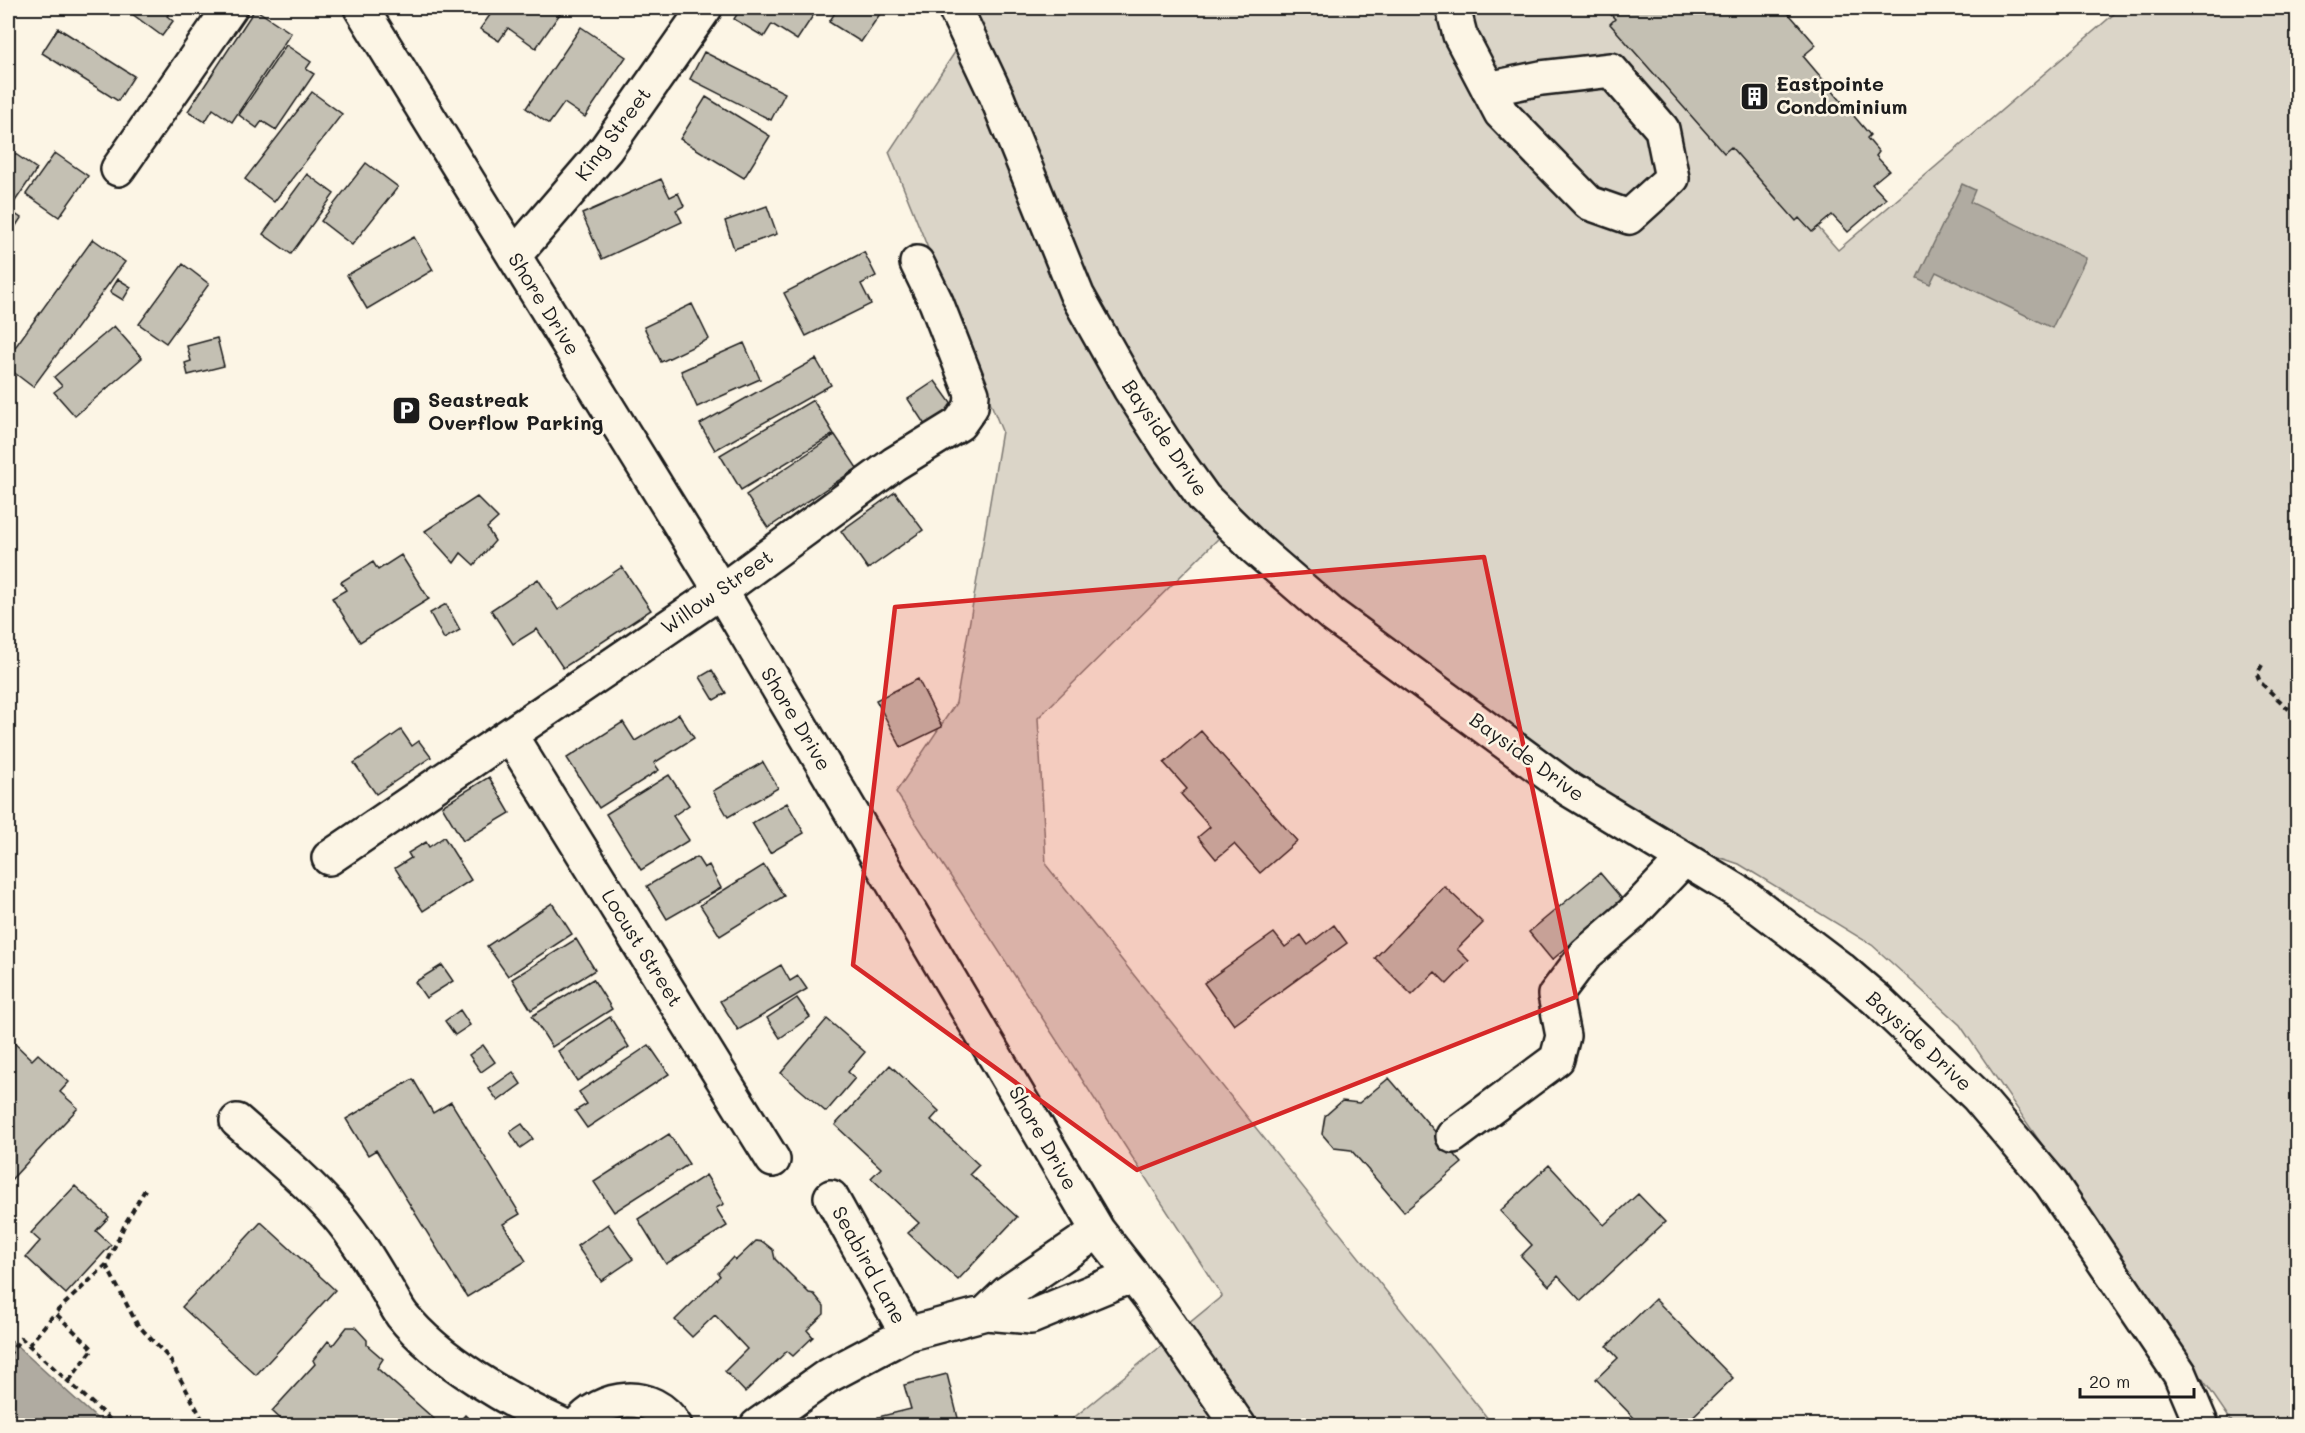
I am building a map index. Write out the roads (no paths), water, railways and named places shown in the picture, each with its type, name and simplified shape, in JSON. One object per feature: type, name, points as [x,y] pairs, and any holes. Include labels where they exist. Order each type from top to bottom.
[{"type":"street","points":[[118,169],[230,8]]},
{"type":"street","name":"Shore Drive","points":[[361,8],[721,591],[1098,1231],[1239,1425]]},
{"type":"street","name":"King Street","points":[[514,256],[606,149],[705,8]]},
{"type":"street","name":"Bayside Drive","points":[[955,8],[996,95],[1077,295],[1130,389],[1168,449],[1204,498],[1254,548],[1330,614],[1570,790],[1742,894],[1842,969],[1877,1000],[1977,1096],[2051,1183],[2180,1374],[2202,1425]]},
{"type":"street","points":[[1453,8],[1460,35],[1488,89],[1501,114],[1588,203],[1629,217],[1672,178],[1662,129],[1611,70],[1541,78],[1488,89]]},
{"type":"street","name":"Willow Street","points":[[329,858],[721,591],[894,464],[959,423],[971,407],[972,394],[936,302],[916,263]]},
{"type":"street","name":"Locust Street","points":[[510,735],[773,1161]]},
{"type":"street","points":[[1453,1136],[1557,1059],[1563,1036],[1555,995],[1586,954],[1632,914],[1684,859]]},
{"type":"street","points":[[237,1121],[338,1216],[364,1252],[402,1315],[431,1344],[519,1405],[564,1425]]},
{"type":"street","name":"Seabird Lane","points":[[831,1197],[907,1334]]},
{"type":"street","points":[[986,1313],[1007,1293],[1098,1231]]},
{"type":"street","points":[[757,1425],[826,1377],[907,1334],[986,1313],[1031,1317],[1132,1275]]},
{"type":"street","points":[[577,1425],[585,1415],[602,1404],[621,1399],[640,1401],[659,1408],[675,1425]]},
{"type":"place","name":"Eastpointe Condominium","points":[[1755,96]]},
{"type":"place","name":"Seastreak Overflow Parking","points":[[407,411]]}]
